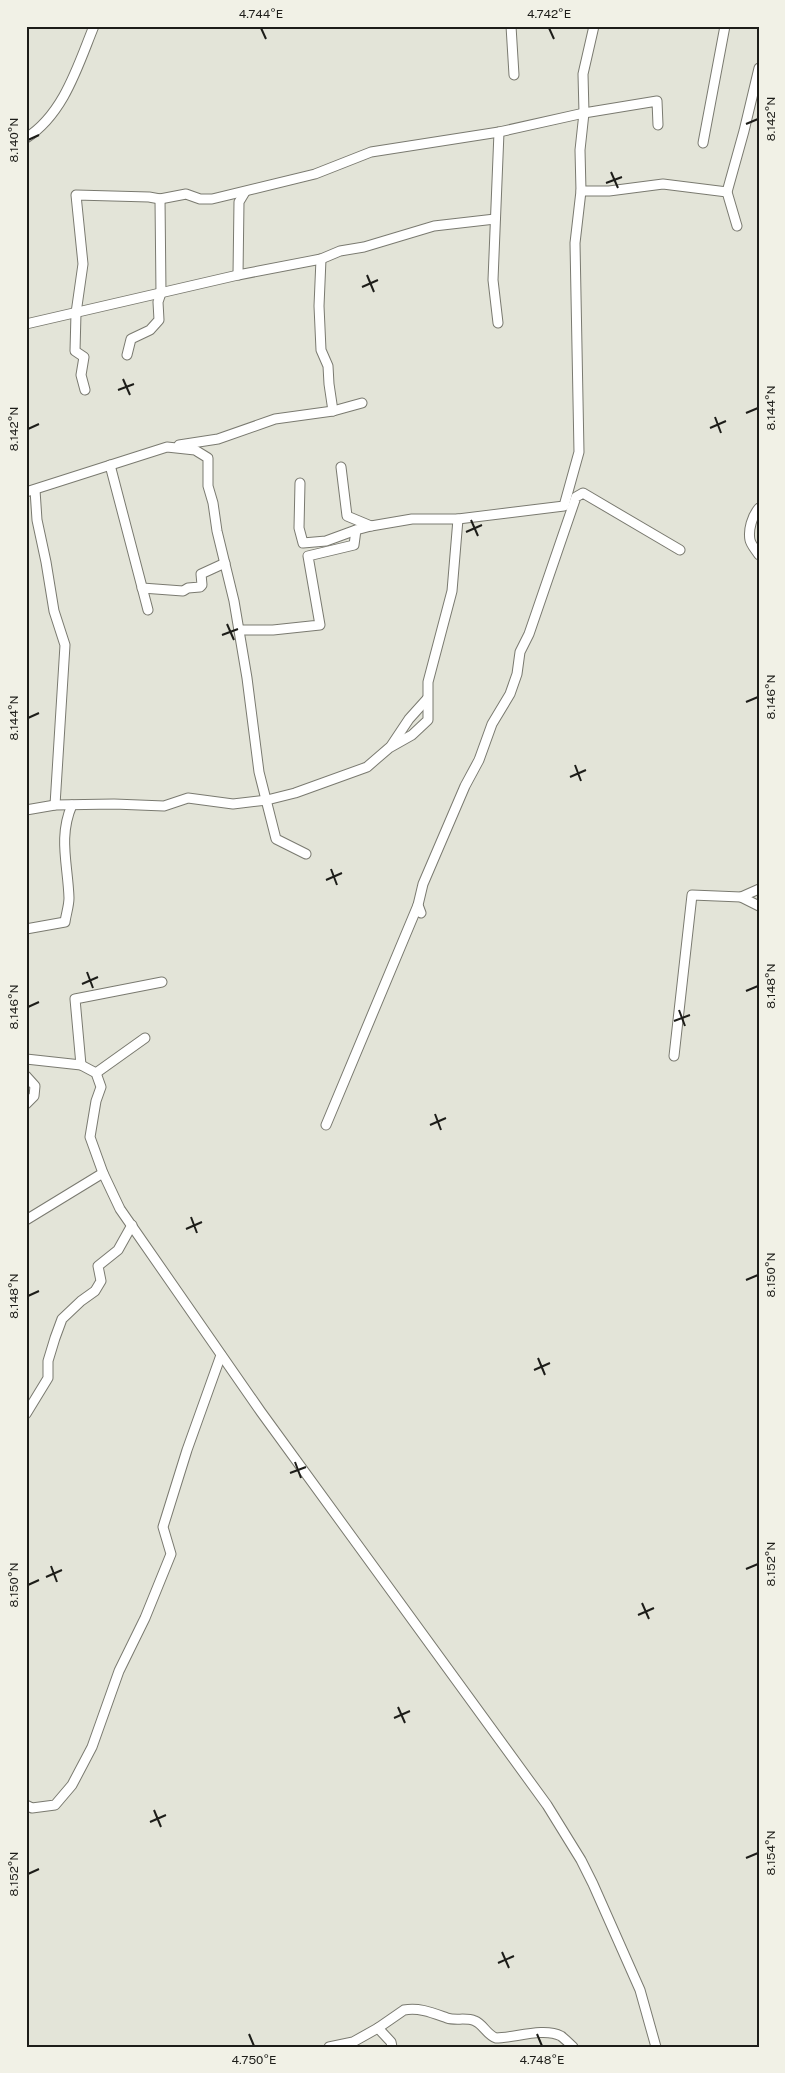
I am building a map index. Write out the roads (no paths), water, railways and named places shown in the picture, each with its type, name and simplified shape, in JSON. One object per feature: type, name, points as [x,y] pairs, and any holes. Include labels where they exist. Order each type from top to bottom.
[{"type":"street","points":[[26,138],[33,134],[62,100],[94,26]]},
{"type":"street","points":[[511,26],[514,75]]},
{"type":"street","points":[[300,483],[299,528],[303,543],[326,541],[371,526],[412,519],[458,519],[564,506],[579,452],[575,243],[581,191],[580,150],[584,114],[582,74],[594,26]]},
{"type":"street","points":[[703,143],[725,26]]},
{"type":"street","points":[[737,226],[727,192],[759,68]]},
{"type":"street","points":[[86,390],[81,375],[84,357],[75,351],[76,313],[83,264],[76,195],[160,199],[186,194],[200,199],[212,199],[245,192],[259,186],[315,174],[372,152],[499,132],[657,101],[658,125]]},
{"type":"street","points":[[498,323],[493,280],[499,132]]},
{"type":"street","points":[[581,191],[609,191],[663,184],[727,192]]},
{"type":"street","points":[[238,275],[239,202],[245,192]]},
{"type":"street","points":[[127,355],[131,339],[150,330],[159,320],[158,302],[161,293],[160,199]]},
{"type":"street","points":[[26,324],[238,275],[321,259],[340,251],[364,247],[434,226],[495,219]]},
{"type":"street","points":[[321,259],[319,306],[321,350],[328,366],[333,411]]},
{"type":"street","points":[[55,804],[65,645],[54,611],[46,562],[30,491],[167,447],[218,439],[275,419],[333,411],[362,402]]},
{"type":"street","points":[[167,447],[195,450],[208,458],[208,486],[239,630],[259,772],[276,839],[306,854]]},
{"type":"street","points":[[110,465],[148,610]]},
{"type":"street","points":[[341,467],[348,516],[371,526]]},
{"type":"street","points":[[326,1125],[420,909],[423,884],[465,786],[479,760],[492,724],[510,694],[517,674],[520,652],[529,634],[576,497],[583,493],[680,550]]},
{"type":"street","points":[[759,508],[751,523],[750,534],[750,542],[759,555]]},
{"type":"street","points":[[26,810],[55,804],[164,806],[188,798],[233,804],[267,800],[295,793],[367,766],[389,748],[412,735],[428,720],[428,682],[452,592],[458,519]]},
{"type":"street","points":[[239,630],[273,630],[320,625],[308,556],[354,545],[356,530]]},
{"type":"street","points":[[142,588],[184,591],[188,588],[200,587],[202,585],[201,574],[225,563]]},
{"type":"street","points":[[389,748],[408,719],[428,699]]},
{"type":"street","points":[[26,929],[65,922],[69,900],[64,856],[66,818],[72,805]]},
{"type":"street","points":[[741,897],[759,889]]},
{"type":"street","points":[[674,1056],[692,895],[741,897],[759,906]]},
{"type":"street","points":[[82,1065],[75,998],[162,982]]},
{"type":"street","points":[[96,1073],[145,1038]]},
{"type":"street","points":[[26,1059],[82,1065],[96,1073],[101,1087],[96,1102],[90,1137],[102,1172],[120,1209],[221,1355],[547,1805],[581,1860],[593,1884],[640,1990],[656,2047]]},
{"type":"street","points":[[26,1076],[36,1086],[34,1096],[26,1104]]},
{"type":"street","points":[[26,1220],[102,1172]]},
{"type":"street","points":[[26,1414],[48,1378],[48,1361],[62,1320],[81,1301],[95,1291],[101,1281],[98,1266],[118,1250],[132,1225]]},
{"type":"street","points":[[26,1805],[32,1808],[56,1806],[72,1785],[92,1747],[119,1671],[145,1618],[171,1554],[163,1527],[187,1450],[221,1355]]},
{"type":"street","points":[[329,2047],[354,2042],[404,2010],[409,2009],[438,2014],[446,2018],[476,2021],[491,2037],[496,2038],[530,2033],[560,2035],[573,2047]]},
{"type":"street","points":[[378,2028],[391,2042],[392,2047]]}]
